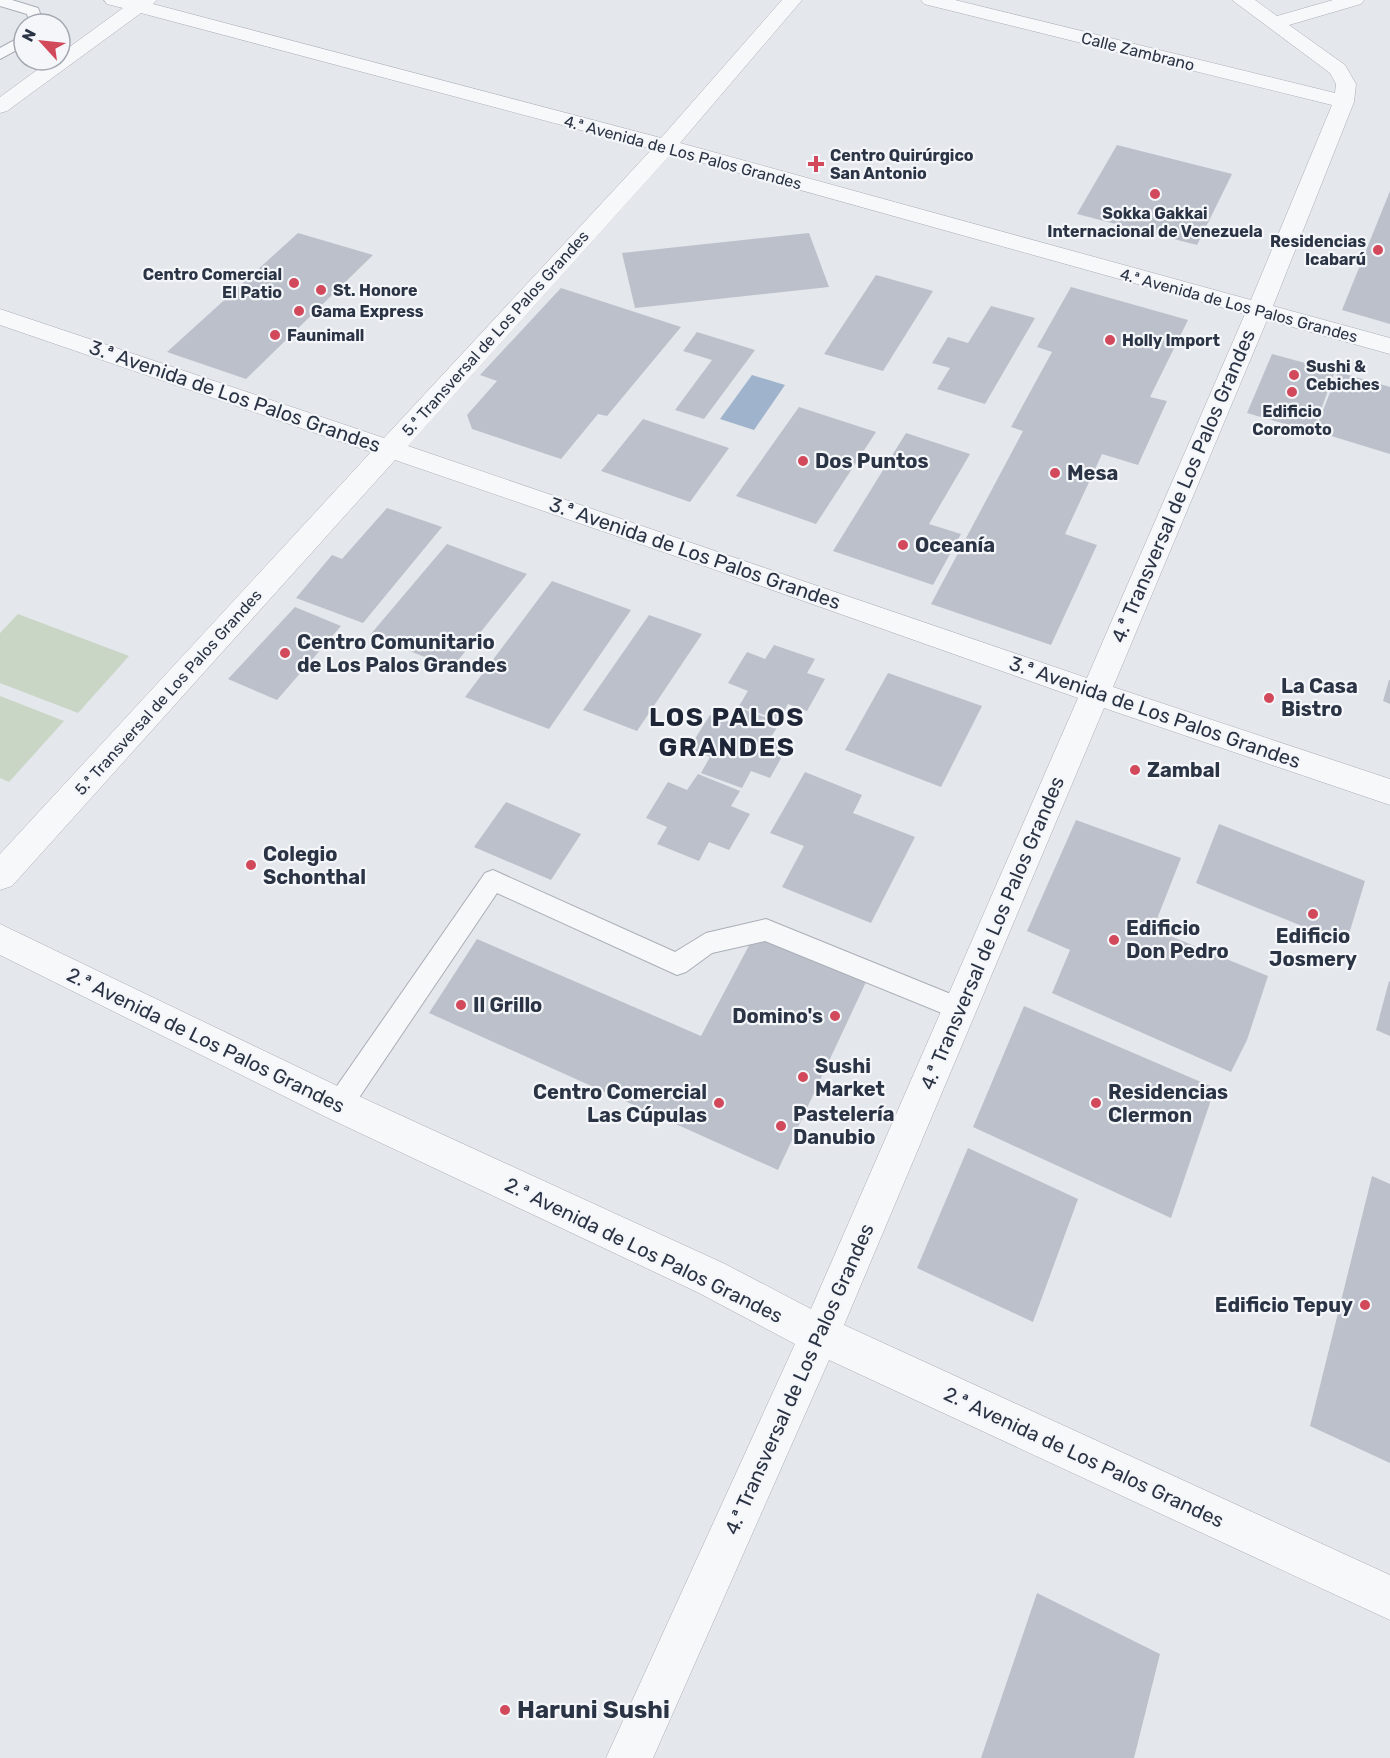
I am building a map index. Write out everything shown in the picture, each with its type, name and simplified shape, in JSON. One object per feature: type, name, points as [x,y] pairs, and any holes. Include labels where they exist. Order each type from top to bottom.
[{"type":"street","name":"4.ª Avenida de Los Palos Grandes","points":[[114,0],[142,3],[1390,346]]},
{"type":"street","name":"5.ª Transversal de Los Palos Grandes","points":[[0,876],[666,146],[792,0]]},
{"type":"street","name":"Calle Zambrano","points":[[931,0],[1344,102]]},
{"type":"street","points":[[1242,0],[1338,69],[1346,84],[1344,102]]},
{"type":"street","points":[[1273,23],[1354,0]]},
{"type":"street","points":[[1,106],[142,3]]},
{"type":"street","name":"4.ª Transversal de Los Palos Grandes","points":[[629,1758],[820,1335],[1258,310],[1344,102]]},
{"type":"street","name":"3.ª Avenida de Los Palos Grandes","points":[[0,317],[390,448],[1390,792]]},
{"type":"street","name":"2.ª Avenida de Los Palos Grandes","points":[[0,939],[339,1105],[711,1278],[820,1335],[1390,1598]]},
{"type":"lane","points":[[0,1],[33,12]]},
{"type":"lane","points":[[339,1105],[493,880],[677,964],[706,944],[766,930],[960,1009]]},
{"type":"green space","points":[[18,614],[129,656],[78,713],[0,683],[0,633]]},
{"type":"green space","points":[[0,696],[64,721],[9,782],[0,778]]},
{"type":"water","points":[[752,375],[785,385],[754,430],[720,419]]},
{"type":"building","name":"Sokka Gakkai Internacional de Venezuela","points":[[1117,145],[1232,174],[1197,245],[1077,214]]},
{"type":"building","name":"Residencias Icabarú","points":[[1390,191],[1390,324],[1342,310]]},
{"type":"building","name":"Centro Comercial El Patio","points":[[298,233],[373,255],[246,379],[167,352]]},
{"type":"building","points":[[809,233],[829,287],[635,308],[622,253]]},
{"type":"building","points":[[876,275],[933,291],[883,371],[824,354]]},
{"type":"building","points":[[1071,287],[1188,320],[1150,397],[1167,401],[1138,465],[1102,454],[1065,534],[1097,545],[1051,645],[931,604],[1023,431],[1011,427],[1052,352],[1037,347]]},
{"type":"building","points":[[561,288],[681,327],[607,416],[598,414],[561,459],[472,429],[467,415],[497,381],[480,375]]},
{"type":"building","points":[[991,306],[1035,318],[985,404],[937,389],[950,368],[932,363],[948,337],[968,343]]},
{"type":"building","points":[[697,332],[755,350],[704,419],[675,410],[712,360],[683,351]]},
{"type":"building","name":"Edificio Coromoto","points":[[1272,354],[1335,371],[1313,432],[1247,413]]},
{"type":"building","points":[[1338,372],[1390,387],[1390,454],[1315,431]]},
{"type":"building","points":[[799,407],[876,432],[816,524],[736,496]]},
{"type":"building","points":[[643,419],[729,448],[690,502],[601,471]]},
{"type":"building","points":[[906,433],[970,454],[929,524],[961,534],[933,585],[833,551]]},
{"type":"building","points":[[387,508],[442,527],[363,623],[296,598],[332,555],[342,559]]},
{"type":"building","points":[[447,544],[527,574],[452,668],[370,635]]},
{"type":"building","points":[[552,581],[631,610],[549,729],[465,697]]},
{"type":"building","name":"Centro Comunitario de Los Palos Grandes","points":[[295,607],[341,626],[277,700],[228,679]]},
{"type":"building","points":[[649,615],[702,634],[637,731],[583,710]]},
{"type":"building","points":[[774,645],[815,659],[807,673],[825,679],[807,711],[788,704],[779,720],[739,706],[748,691],[728,683],[747,652],[765,659]]},
{"type":"building","points":[[888,673],[982,706],[941,787],[845,750]]},
{"type":"building","points":[[1390,680],[1390,704],[1383,701]]},
{"type":"building","points":[[738,707],[780,723],[771,737],[789,744],[770,778],[751,771],[742,788],[701,773],[710,757],[689,748],[710,715],[729,722]]},
{"type":"building","points":[[805,772],[862,795],[853,813],[915,837],[871,923],[782,887],[804,846],[770,833]]},
{"type":"building","points":[[698,774],[740,791],[731,806],[750,814],[729,850],[709,842],[699,861],[657,844],[667,827],[646,818],[668,782],[687,790]]},
{"type":"building","points":[[506,802],[581,834],[551,880],[474,847]]},
{"type":"building","name":"Edificio Don Pedro","points":[[1076,820],[1181,858],[1153,929],[1268,976],[1247,1040],[1231,1072],[1052,993],[1070,950],[1027,931]]},
{"type":"building","name":"Edificio Josmery","points":[[1219,824],[1365,881],[1346,944],[1196,883]]},
{"type":"building","name":"Centro Comercial Las Cúpulas","points":[[754,936],[866,982],[778,1170],[429,1013],[477,939],[701,1036]]},
{"type":"building","points":[[1390,982],[1390,1036],[1376,1030]]},
{"type":"building","name":"Residencias Clermon","points":[[1024,1006],[1215,1088],[1171,1218],[973,1127]]},
{"type":"building","points":[[968,1148],[1078,1199],[1033,1322],[917,1268]]},
{"type":"building","name":"Edificio Tepuy","points":[[1372,1176],[1390,1184],[1390,1463],[1310,1426]]},
{"type":"building","points":[[1037,1593],[1160,1654],[1134,1758],[981,1758]]},
{"type":"place","name":"Centro Quirúrgico San Antonio","points":[[816,164]]},
{"type":"place","name":"Sokka Gakkai Internacional de Venezuela","points":[[1155,194]]},
{"type":"place","name":"Residencias Icabarú","points":[[1378,250]]},
{"type":"place","name":"Centro Comercial El Patio","points":[[294,283]]},
{"type":"place","name":"St. Honore","points":[[321,290]]},
{"type":"place","name":"Gama Express","points":[[299,311]]},
{"type":"place","name":"Faunimall","points":[[275,335]]},
{"type":"place","name":"Holly Import","points":[[1110,340]]},
{"type":"place","name":"Sushi & Cebiches","points":[[1294,375]]},
{"type":"place","name":"Edificio Coromoto","points":[[1292,392]]},
{"type":"place","name":"Dos Puntos","points":[[803,461]]},
{"type":"place","name":"Mesa","points":[[1055,473]]},
{"type":"place","name":"Oceanía","points":[[903,545]]},
{"type":"place","name":"Centro Comunitario de Los Palos Grandes","points":[[285,653]]},
{"type":"place","name":"La Casa Bistro","points":[[1269,698]]},
{"type":"place","name":"Zambal","points":[[1135,770]]},
{"type":"place","name":"Colegio Schonthal","points":[[251,865]]},
{"type":"place","name":"Edificio Josmery","points":[[1313,914]]},
{"type":"place","name":"Edificio Don Pedro","points":[[1114,940]]},
{"type":"place","name":"Il Grillo","points":[[461,1005]]},
{"type":"place","name":"Domino's","points":[[835,1016]]},
{"type":"place","name":"Sushi Market","points":[[803,1077]]},
{"type":"place","name":"Centro Comercial Las Cúpulas","points":[[719,1103]]},
{"type":"place","name":"Residencias Clermon","points":[[1096,1103]]},
{"type":"place","name":"Pastelería Danubio","points":[[781,1126]]},
{"type":"place","name":"Edificio Tepuy","points":[[1365,1305]]},
{"type":"place","name":"Haruni Sushi","points":[[505,1710]]},
{"type":"district","name":"LOS PALOS GRANDES","points":[[727,732]]}]
